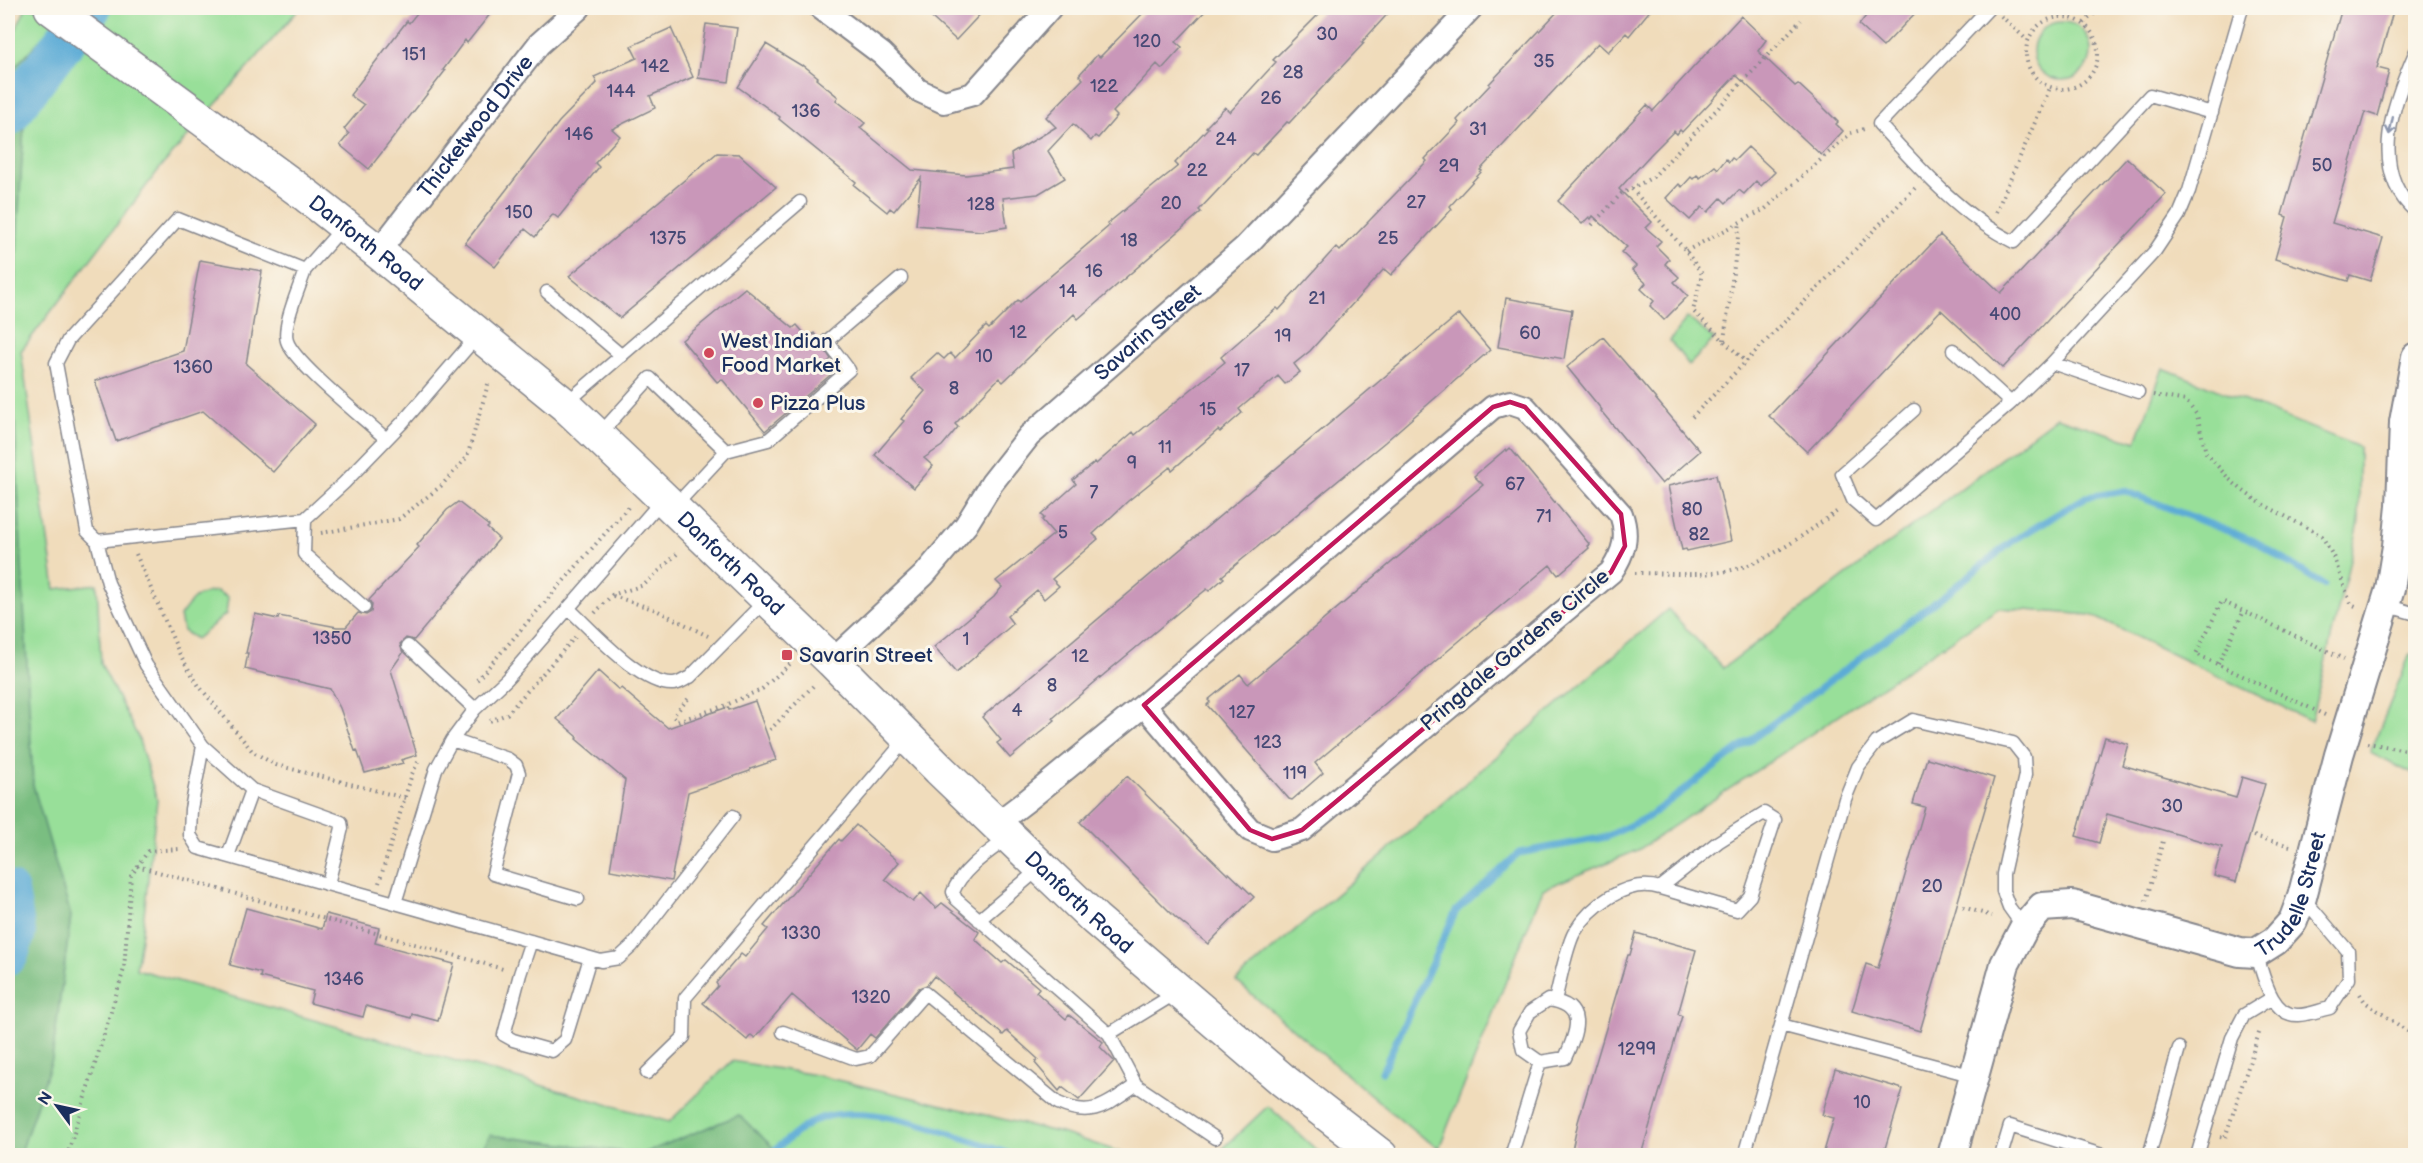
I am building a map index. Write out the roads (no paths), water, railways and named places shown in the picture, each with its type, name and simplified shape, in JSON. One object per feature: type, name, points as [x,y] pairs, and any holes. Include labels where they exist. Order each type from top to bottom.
[{"type":"main road","name":"Danforth Road","points":[[51,8],[344,225],[565,405],[767,599],[823,673],[908,737],[1041,868],[1179,992],[1284,1081],[1381,1155]]},
{"type":"street","name":"Thicketwood Drive","points":[[378,252],[539,44],[579,8]]},
{"type":"street","points":[[821,8],[882,54],[918,90],[944,102],[973,94],[1050,8]]},
{"type":"street","name":"Savarin Street","points":[[823,673],[924,575],[966,525],[992,483],[1029,436],[1245,248],[1471,8]]},
{"type":"street","name":"Trudelle Street","points":[[1952,1155],[2005,964],[2024,928],[2043,907],[2072,906],[2240,952],[2256,953],[2275,940],[2293,921],[2302,897],[2346,730],[2384,611],[2397,546],[2408,506],[2404,422],[2415,357]]},
{"type":"street","name":"Pringdale Gardens Circle","points":[[1002,831],[1029,799],[1144,705],[1486,412],[1504,403],[1515,402],[1530,411],[1621,514],[1624,522],[1625,546],[1611,572],[1302,830],[1272,839],[1251,830],[1144,705]]},
{"type":"lane","points":[[1914,410],[1842,474],[1853,500],[1876,520],[2011,403],[2052,363],[2155,251],[2179,215],[2212,113],[2242,8]]},
{"type":"lane","points":[[1993,10],[1879,124],[1928,176],[1988,229],[2014,242],[2150,95],[2212,113]]},
{"type":"lane","points":[[2415,51],[2397,98],[2387,147],[2388,167],[2395,185],[2406,204],[2415,212]]},
{"type":"lane","points":[[565,405],[800,202]]},
{"type":"lane","points":[[305,270],[178,219],[68,340],[56,363],[87,531],[97,541],[108,583],[146,664],[203,747],[252,790],[341,822],[342,828],[328,884]]},
{"type":"lane","points":[[344,225],[305,270],[288,320],[286,341],[300,361],[386,439]]},
{"type":"lane","points":[[395,903],[436,769],[452,740],[476,709],[507,679],[568,608],[669,503],[726,451],[768,440],[849,370],[827,341],[901,278]]},
{"type":"lane","points":[[547,292],[622,356]]},
{"type":"lane","points":[[97,541],[305,519],[386,439],[479,334]]},
{"type":"lane","points":[[1953,350],[2011,403]]},
{"type":"lane","points":[[2052,363],[2138,392]]},
{"type":"lane","points":[[597,436],[650,378],[726,451]]},
{"type":"lane","points":[[305,519],[304,554],[364,607]]},
{"type":"lane","points":[[568,608],[635,670],[655,682],[675,684],[690,677],[767,599]]},
{"type":"lane","points":[[2384,611],[2415,614]]},
{"type":"lane","points":[[408,646],[476,709]]},
{"type":"lane","points":[[1744,1155],[1845,799],[1858,767],[1877,742],[1913,720],[2013,743],[2024,757],[2025,775],[2003,874],[2002,891],[2009,907],[2024,928]]},
{"type":"lane","points":[[647,1073],[684,1037],[684,998],[908,737]]},
{"type":"lane","points":[[452,740],[508,759],[516,765],[519,773],[493,874],[578,899]]},
{"type":"lane","points":[[203,747],[190,808],[190,835],[198,848],[601,961],[619,958],[632,946],[733,816]]},
{"type":"lane","points":[[228,856],[252,790]]},
{"type":"lane","points":[[1555,1000],[1574,934],[1591,911],[1617,893],[1648,884],[1660,888],[1737,910],[1750,896],[1775,820],[1764,813],[1718,842],[1660,888]]},
{"type":"lane","points":[[1002,831],[955,885],[953,892],[956,899],[1109,1034],[1136,1085],[1215,1138]]},
{"type":"lane","points":[[979,920],[1041,868]]},
{"type":"lane","points":[[2256,953],[2272,999],[2282,1009],[2296,1016],[2330,1008],[2349,979],[2348,951],[2302,897]]},
{"type":"lane","points":[[531,941],[504,1035],[513,1040],[552,1051],[565,1041],[590,958]]},
{"type":"lane","points":[[1109,1034],[1179,992]]},
{"type":"lane","points":[[783,1032],[856,1059],[863,1059],[870,1056],[925,993],[1058,1103],[1072,1110],[1094,1110],[1136,1085]]},
{"type":"lane","points":[[1548,999],[1562,1001],[1574,1013],[1577,1032],[1565,1058],[1540,1062],[1523,1050],[1519,1031],[1530,1012],[1548,999]]},
{"type":"lane","points":[[2197,1155],[2232,1038],[2244,1015],[2272,999]]},
{"type":"lane","points":[[1781,1025],[1974,1076]]},
{"type":"lane","points":[[2149,1155],[2180,1048]]},
{"type":"lane","points":[[1509,1155],[1513,1150],[1540,1062]]},
{"type":"lane","points":[[2001,1155],[2010,1126],[2105,1155]]},
{"type":"waterway","points":[[8,115],[90,8]]},
{"type":"waterway","points":[[1382,1072],[1456,911],[1519,853],[1606,837],[1648,817],[1951,590],[2014,540],[2086,497],[2125,491],[2256,542],[2324,585]]},
{"type":"waterway","points":[[8,892],[15,932],[8,954]]},
{"type":"waterway","points":[[768,1156],[811,1123],[838,1114],[862,1114],[916,1123],[1015,1156]]},
{"type":"place","name":"West Indian Food Market","points":[[709,353]]},
{"type":"place","name":"Pizza Plus","points":[[758,403]]},
{"type":"place","name":"Savarin Street","points":[[787,655]]}]
